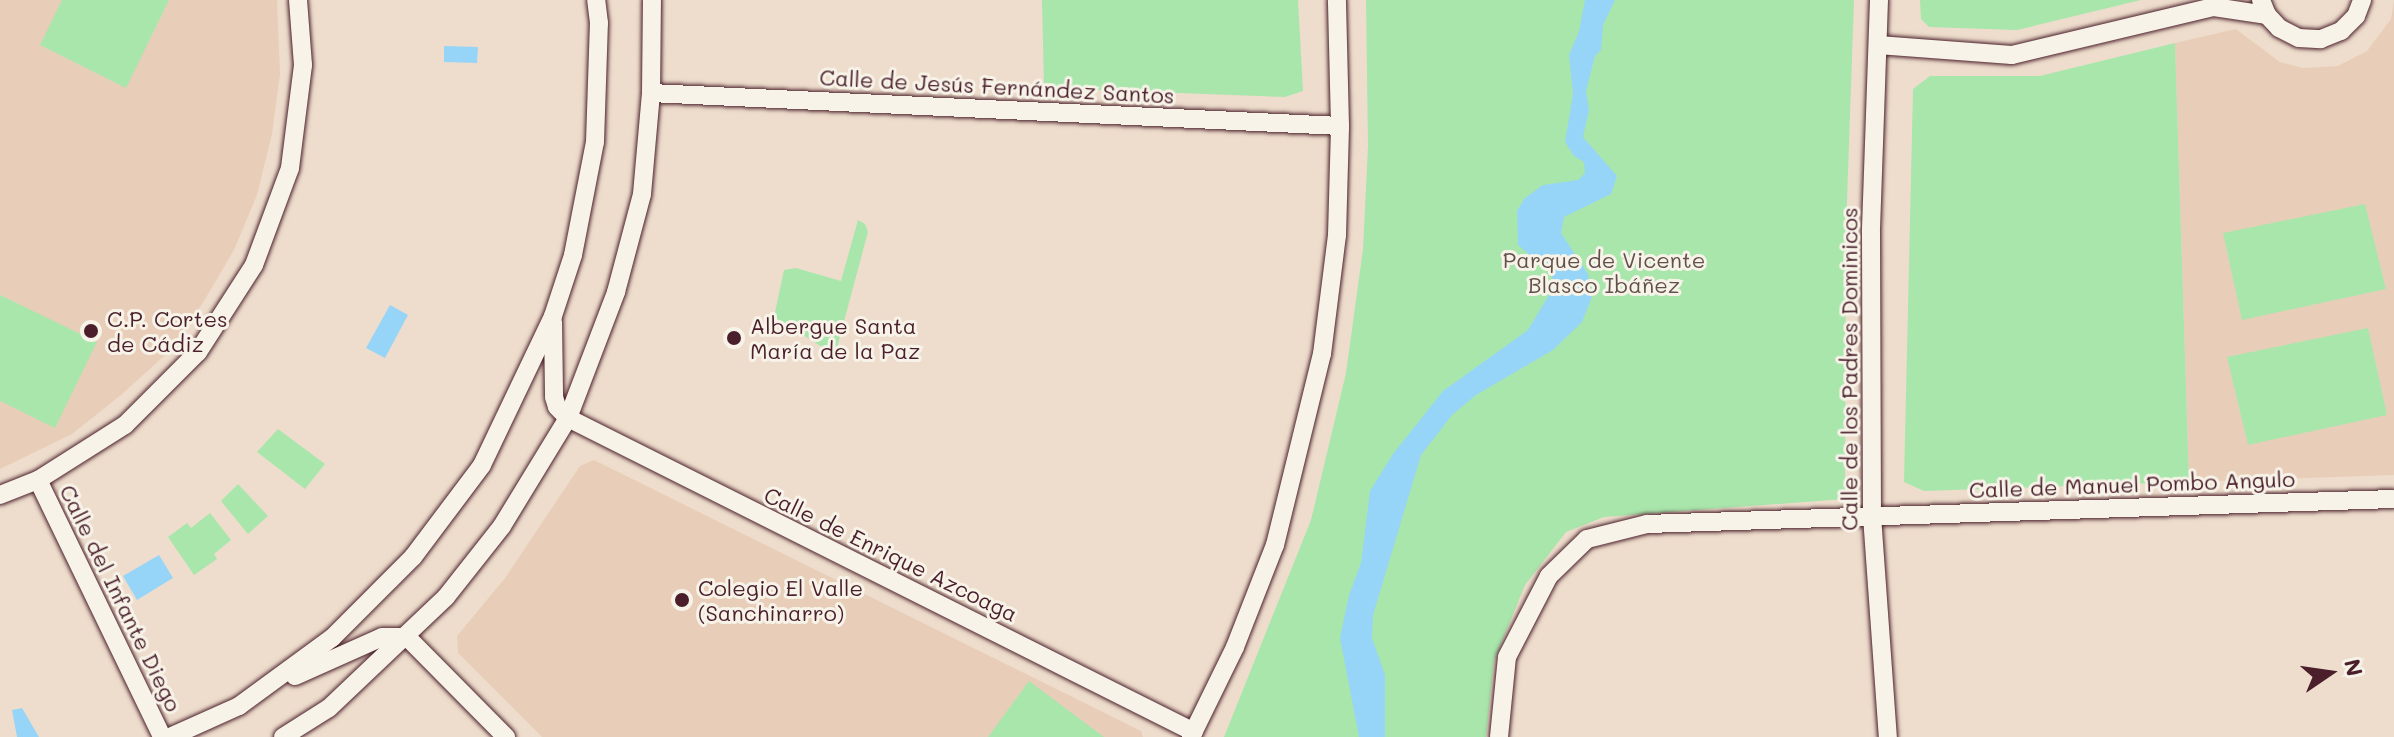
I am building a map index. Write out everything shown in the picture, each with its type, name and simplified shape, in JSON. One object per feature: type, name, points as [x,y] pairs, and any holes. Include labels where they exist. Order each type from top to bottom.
[{"type":"street","points":[[0,495],[38,480],[125,425],[188,363],[254,265],[290,168],[303,65],[298,0]]},
{"type":"street","points":[[239,706],[332,638],[413,557],[482,465],[553,316],[573,255],[595,142],[599,23],[596,0]]},
{"type":"street","points":[[283,737],[329,708],[446,597],[502,526],[568,418],[616,292],[642,194],[651,93],[652,0]]},
{"type":"street","points":[[1192,735],[1235,647],[1275,545],[1322,354],[1337,235],[1340,126],[1337,0]]},
{"type":"street","name":"Calle de los Padres Dominicos","points":[[1879,0],[1871,233],[1872,516],[1888,737]]},
{"type":"street","points":[[1878,45],[2012,55],[2219,4],[2264,7],[2279,28],[2299,38],[2321,39],[2341,31],[2356,16],[2362,0]]},
{"type":"street","name":"Calle de Jesús Fernández Santos","points":[[651,93],[1340,126]]},
{"type":"street","points":[[553,316],[554,397],[557,407],[568,418]]},
{"type":"street","name":"Calle de Enrique Azcoaga","points":[[568,418],[1192,735]]},
{"type":"street","name":"Calle del Infante Diego","points":[[38,480],[162,737]]},
{"type":"street","name":"Calle de Manuel Pombo Angulo","points":[[1499,737],[1507,657],[1549,576],[1587,539],[1647,524],[2394,499]]},
{"type":"street","points":[[170,737],[239,706],[314,666],[382,637],[407,637],[506,737]]},
{"type":"shaded area","points":[[0,0],[277,0],[280,74],[272,134],[257,195],[234,250],[201,306],[164,356],[121,395],[72,434],[0,469]]},
{"type":"shaded area","points":[[2394,0],[2394,475],[2189,482],[2175,43],[2236,29],[2280,62],[2303,68],[2338,66],[2367,51],[2391,19]]},
{"type":"shaded area","name":"Colegio El Valle (Sanchinarro)","points":[[594,460],[1141,731],[1143,737],[542,737],[458,653],[457,636],[505,578],[580,466]]},
{"type":"green space","points":[[62,0],[169,0],[126,88],[40,45]]},
{"type":"green space","points":[[1042,0],[1298,0],[1303,91],[1285,97],[1044,88]]},
{"type":"green space","name":"Parque de Vicente Blasco Ibáñez","points":[[1366,0],[1854,0],[1846,230],[1845,499],[1604,517],[1566,532],[1525,585],[1494,661],[1486,737],[1224,737],[1311,520],[1346,373],[1363,249],[1368,146]]},
{"type":"green space","points":[[1920,0],[2141,0],[2017,30],[1929,27],[1921,19]]},
{"type":"green space","points":[[2175,43],[2189,482],[1924,491],[1904,482],[1913,89],[1930,76],[2040,76]]},
{"type":"green space","points":[[2365,204],[2386,289],[2242,320],[2223,233]]},
{"type":"green space","points":[[858,220],[865,224],[868,232],[835,355],[774,317],[784,270],[796,268],[841,281]]},
{"type":"green space","points":[[0,295],[97,342],[55,428],[0,401]]},
{"type":"green space","points":[[2368,328],[2387,415],[2248,445],[2227,357]]},
{"type":"green space","points":[[278,429],[325,464],[305,489],[257,452]]},
{"type":"green space","points":[[238,484],[268,516],[248,534],[221,501]]},
{"type":"green space","points":[[210,513],[231,540],[214,554],[217,559],[194,575],[168,537],[187,523],[191,528]]},
{"type":"green space","points":[[1029,681],[1104,737],[988,737]]},
{"type":"water","points":[[1585,0],[1615,0],[1603,25],[1601,50],[1595,56],[1586,91],[1589,110],[1583,137],[1617,176],[1611,194],[1564,217],[1561,233],[1588,274],[1592,297],[1582,322],[1553,350],[1476,395],[1452,415],[1421,455],[1373,615],[1372,638],[1385,675],[1385,737],[1359,737],[1340,638],[1349,595],[1361,563],[1370,491],[1393,454],[1443,391],[1528,330],[1552,290],[1552,274],[1518,245],[1517,211],[1525,198],[1543,185],[1578,180],[1585,173],[1584,162],[1574,156],[1565,142],[1573,94],[1569,55],[1579,31]]},
{"type":"water","points":[[444,46],[478,47],[477,63],[444,62]]},
{"type":"water","points":[[390,305],[408,315],[385,358],[366,348]]},
{"type":"water","points":[[159,555],[173,578],[137,600],[123,576]]},
{"type":"water","points":[[22,708],[39,737],[17,737],[12,710]]},
{"type":"place","name":"C.P. Cortes de Cádiz","points":[[91,331]]},
{"type":"place","name":"Albergue Santa María de la Paz","points":[[734,338]]},
{"type":"place","name":"Colegio El Valle (Sanchinarro)","points":[[682,600]]}]
